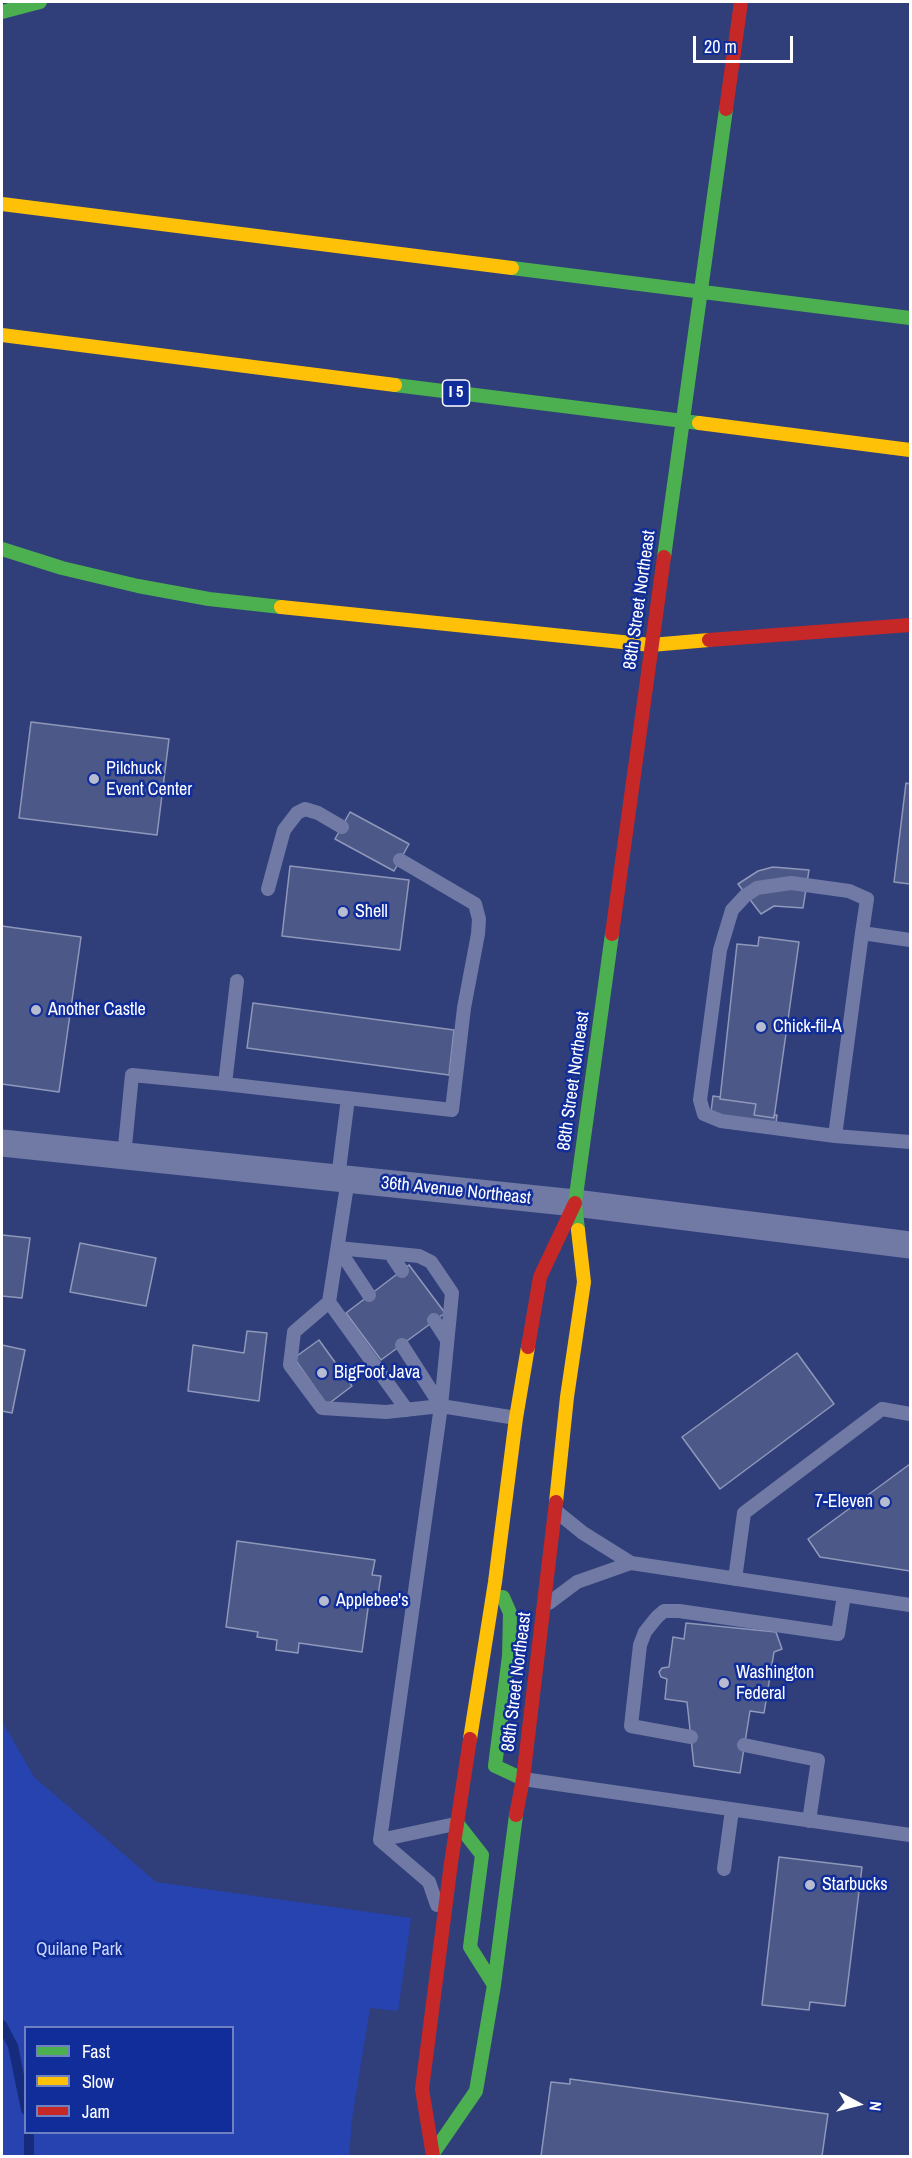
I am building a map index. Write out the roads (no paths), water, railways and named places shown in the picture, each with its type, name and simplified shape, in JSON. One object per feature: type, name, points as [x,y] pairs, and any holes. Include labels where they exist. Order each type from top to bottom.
[{"type":"main road","points":[[2,12],[40,2]]},
{"type":"main road","name":"88th Street Northeast","points":[[434,2154],[476,2091],[494,1985],[507,1872],[523,1779],[545,1606],[567,1397],[584,1282],[574,1203],[741,2]]},
{"type":"main road","points":[[2,204],[910,318]]},
{"type":"main road","name":"I 5","points":[[2,335],[910,450]]},
{"type":"main road","points":[[2,549],[62,568],[209,599],[651,645],[910,625]]},
{"type":"main road","name":"88th Street Northeast","points":[[434,2154],[423,2089],[457,1823],[495,1582],[516,1418],[540,1277],[574,1203]]},
{"type":"main road","points":[[495,1582],[510,1613],[509,1656],[495,1766],[523,1779]]},
{"type":"main road","points":[[457,1823],[482,1855],[470,1947],[494,1985]]},
{"type":"street","name":"36th Avenue Northeast","points":[[2,1143],[574,1203],[910,1245]]},
{"type":"lane","points":[[268,889],[284,830],[297,813],[305,809],[318,813],[342,827]]},
{"type":"lane","points":[[124,1156],[132,1075],[452,1110],[464,1008],[479,919],[475,904],[400,860]]},
{"type":"lane","points":[[835,1136],[867,898],[849,891],[791,883],[757,888],[745,896],[732,910],[720,950],[700,1100],[704,1114],[721,1121],[835,1136],[910,1142]]},
{"type":"lane","points":[[862,933],[910,940]]},
{"type":"lane","points":[[225,1084],[237,981]]},
{"type":"lane","points":[[348,1098],[338,1248],[329,1302],[294,1332],[290,1365],[321,1408],[386,1412],[441,1406],[516,1418]]},
{"type":"lane","points":[[338,1248],[419,1256],[432,1262],[452,1293],[441,1406],[380,1840]]},
{"type":"lane","points":[[338,1248],[369,1295]]},
{"type":"lane","points":[[390,1253],[402,1271]]},
{"type":"lane","points":[[329,1302],[406,1410]]},
{"type":"lane","points":[[434,1320],[447,1340]]},
{"type":"lane","points":[[402,1345],[441,1406]]},
{"type":"lane","points":[[735,1579],[744,1513],[882,1409],[910,1414]]},
{"type":"lane","points":[[555,1511],[583,1533],[631,1563],[910,1605]]},
{"type":"lane","points":[[545,1606],[577,1582],[631,1563]]},
{"type":"lane","points":[[691,1737],[632,1726],[640,1645],[645,1632],[657,1617],[664,1611],[679,1611],[838,1634],[844,1595]]},
{"type":"lane","points":[[744,1745],[818,1760],[809,1821]]},
{"type":"lane","points":[[523,1779],[910,1835]]},
{"type":"lane","points":[[724,1869],[732,1810]]},
{"type":"lane","points":[[380,1840],[434,1830],[457,1823]]},
{"type":"lane","points":[[380,1840],[429,1882],[444,1929]]},
{"type":"waterway","points":[[2,2025],[13,2046],[24,2100]]},
{"type":"waterway","points":[[29,2134],[29,2156]]},
{"type":"place","name":"Pilchuck Event Center","points":[[94,779]]},
{"type":"place","name":"Shell","points":[[343,912]]},
{"type":"place","name":"Another Castle","points":[[36,1010]]},
{"type":"place","name":"Chick-fil-A","points":[[761,1027]]},
{"type":"place","name":"BigFoot Java","points":[[322,1373]]},
{"type":"place","name":"7-Eleven","points":[[885,1502]]},
{"type":"place","name":"Applebee's","points":[[324,1601]]},
{"type":"place","name":"Washington Federal","points":[[724,1683]]},
{"type":"place","name":"Starbucks","points":[[810,1885]]},
{"type":"park label","name":"Quilane Park","points":[[79,1950]]}]
